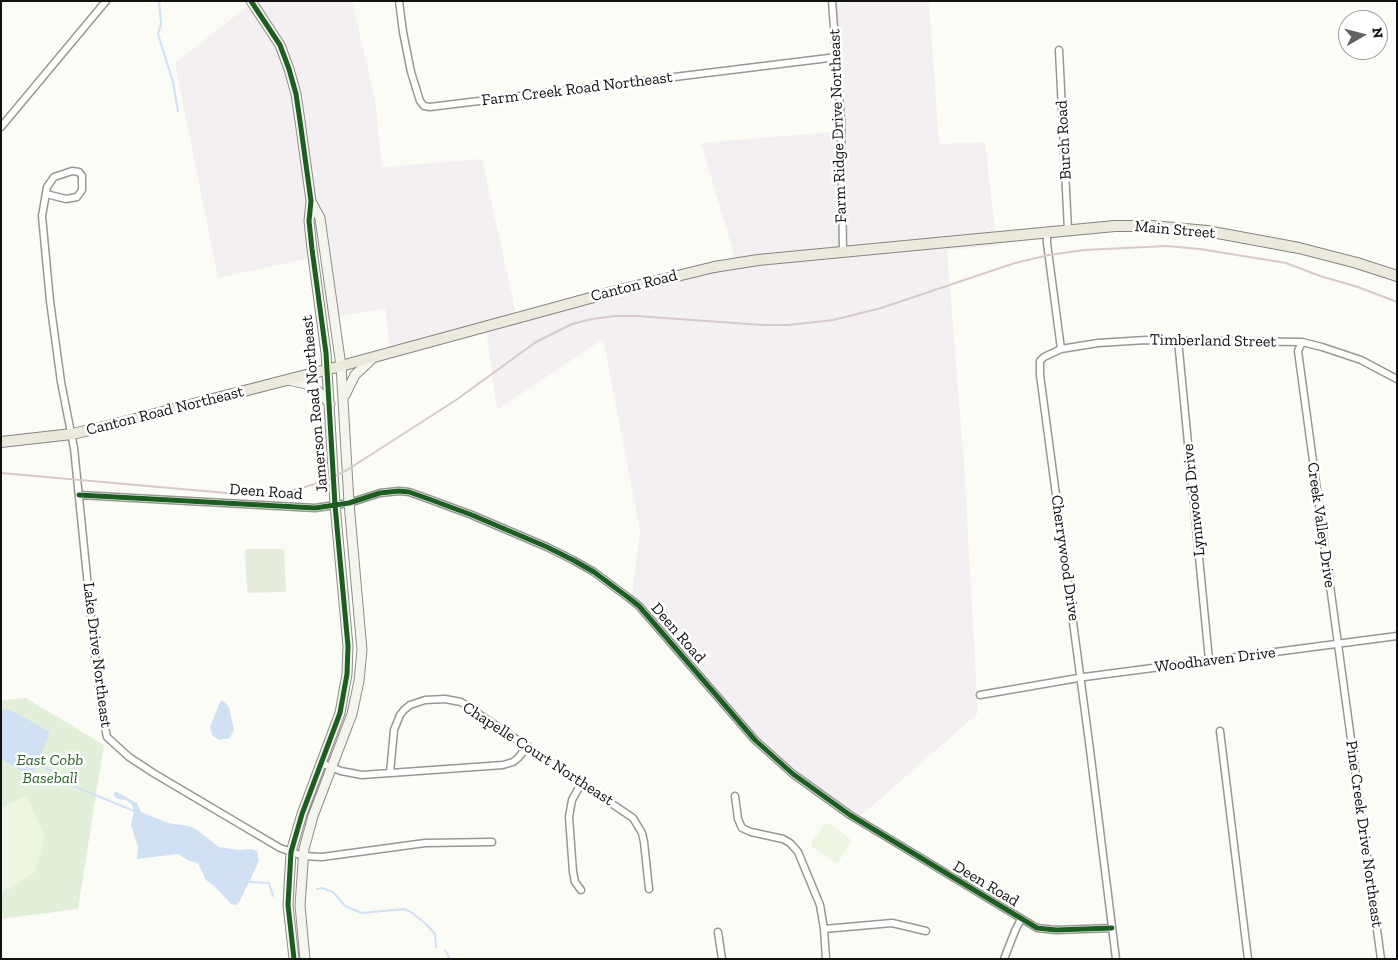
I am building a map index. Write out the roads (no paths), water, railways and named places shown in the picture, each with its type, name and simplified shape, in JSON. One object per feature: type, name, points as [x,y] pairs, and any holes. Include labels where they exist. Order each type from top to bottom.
[{"type":"main road","name":"Main Street","points":[[948,241],[1115,226],[1153,226],[1207,231],[1320,253],[1397,276]]},
{"type":"main road","name":"Canton Road","points":[[327,370],[549,308],[714,267],[758,260],[948,241]]},
{"type":"main road","name":"Canton Road Northeast","points":[[1,442],[72,434],[132,421],[327,370]]},
{"type":"street","points":[[1,127],[106,1]]},
{"type":"street","name":"Jamerson Road Northeast","points":[[251,1],[280,45],[289,69],[297,101],[312,203],[309,221],[327,370],[347,633],[348,658],[345,690],[340,713],[302,814],[291,852],[288,905],[294,959]]},
{"type":"street","name":"Farm Creek Road Northeast","points":[[399,1],[411,72],[420,101],[424,106],[430,107],[837,58]]},
{"type":"street","name":"Farm Ridge Drive Northeast","points":[[832,1],[841,121],[843,251]]},
{"type":"street","name":"Burch Road","points":[[1059,50],[1068,230]]},
{"type":"street","points":[[72,171],[79,172],[82,176],[82,190],[77,197],[66,199],[46,194],[47,188],[54,178],[59,175],[72,171]]},
{"type":"street","name":"Lake Drive Northeast","points":[[46,194],[42,216],[50,301],[61,382],[72,434],[94,646],[103,720],[108,737],[129,758],[280,848],[303,856],[322,857],[424,843],[492,842]]},
{"type":"street","name":"Jamerson Road Northeast","points":[[305,959],[300,905],[303,856],[311,823],[352,714],[361,665],[361,634],[350,503],[342,366],[320,218],[312,203]]},
{"type":"street","points":[[1047,232],[1061,349]]},
{"type":"street","name":"Timberland Street","points":[[1040,375],[1040,361],[1061,349],[1098,343],[1178,340],[1302,342],[1361,360],[1397,379]]},
{"type":"street","name":"Lynnwood Drive","points":[[1178,340],[1209,660]]},
{"type":"street","name":"Creek Valley Drive","points":[[1302,342],[1298,351],[1346,709]]},
{"type":"street","points":[[344,397],[355,375],[374,357]]},
{"type":"street","name":"Cherrywood Drive","points":[[1040,375],[1116,959]]},
{"type":"street","points":[[288,380],[312,387],[324,395],[330,404]]},
{"type":"street","name":"Deen Road","points":[[79,495],[315,508],[350,503],[380,492],[399,491],[409,492],[472,515],[547,547],[594,572],[639,606],[755,740],[792,774],[850,815],[1021,920],[1041,929],[1112,928]]},
{"type":"street","name":"Woodhaven Drive","points":[[980,695],[1209,660],[1397,636]]},
{"type":"street","name":"Chapelle Court Northeast","points":[[390,773],[391,747],[400,714],[410,705],[425,700],[445,699],[460,702],[626,812],[638,824],[644,842],[649,889]]},
{"type":"street","name":"Pine Creek Drive Northeast","points":[[1346,709],[1381,959]]},
{"type":"street","points":[[1220,731],[1248,959]]},
{"type":"street","points":[[321,763],[332,768],[362,775],[503,765],[513,762],[528,746]]},
{"type":"street","points":[[581,890],[573,872],[569,817],[572,800],[582,782]]},
{"type":"street","points":[[735,796],[738,819],[742,828],[751,832],[783,839],[790,843],[798,852],[822,913],[826,959]]},
{"type":"street","points":[[1004,959],[1021,920]]},
{"type":"street","points":[[824,928],[892,923],[926,931]]},
{"type":"street","points":[[718,932],[722,959]]},
{"type":"water","points":[[222,701],[229,708],[234,729],[230,738],[219,740],[212,735],[210,727]]},
{"type":"water","points":[[1,709],[11,710],[50,732],[32,777],[1,759]]},
{"type":"water","points":[[115,791],[137,803],[141,812],[168,823],[189,826],[219,847],[257,851],[259,861],[240,901],[236,905],[231,904],[206,880],[198,863],[189,861],[178,854],[137,859],[138,847],[131,825],[134,811],[132,805],[126,800],[118,799],[113,795]]},
{"type":"waterway","points":[[159,1],[161,24],[158,34],[173,82],[178,111]]},
{"type":"waterway","points":[[36,763],[78,788],[134,811]]},
{"type":"waterway","points":[[250,882],[269,883],[273,896]]},
{"type":"waterway","points":[[317,889],[322,888],[333,892],[345,906],[362,913],[404,909],[411,912],[435,934],[436,947]]},
{"type":"waterway","points":[[445,950],[450,959]]},
{"type":"railway","points":[[1,473],[238,494],[264,494],[298,489],[325,481],[347,470],[456,400],[536,342],[572,324],[615,316],[763,325],[788,325],[833,320],[881,308],[1015,263],[1049,255],[1084,250],[1167,246],[1200,249],[1286,263],[1397,302]]},
{"type":"park label","name":"East Cobb Baseball","points":[[50,769]]}]
